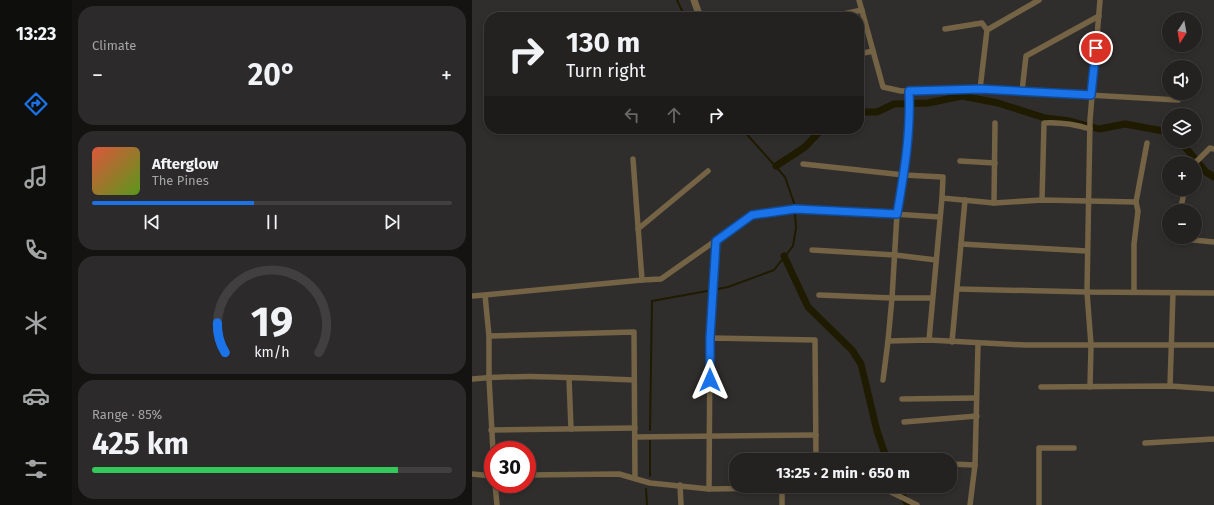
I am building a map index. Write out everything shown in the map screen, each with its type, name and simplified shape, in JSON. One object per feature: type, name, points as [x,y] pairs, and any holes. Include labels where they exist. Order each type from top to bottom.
[{"type":"street","points":[[694,0],[698,12]]},
{"type":"street","points":[[853,12],[862,10],[859,0]]},
{"type":"street","points":[[1026,0],[1028,7]]},
{"type":"street","points":[[987,30],[1039,0]]},
{"type":"street","points":[[1090,387],[1091,345],[1086,292],[1090,120],[1100,0]]},
{"type":"street","points":[[1022,91],[1026,56],[1099,16]]},
{"type":"street","points":[[864,17],[883,88],[909,92],[980,89],[1162,99]]},
{"type":"street","points":[[945,29],[982,23],[987,30],[980,89]]},
{"type":"street","points":[[864,53],[873,51]]},
{"type":"street","points":[[883,380],[892,298],[897,214],[904,175],[910,107],[909,92]]},
{"type":"street","points":[[1042,200],[1044,122],[1059,122],[1090,129]]},
{"type":"street","points":[[994,203],[995,123]]},
{"type":"street","points":[[1134,292],[1134,244],[1138,210],[1136,202],[1147,143]]},
{"type":"street","points":[[1202,157],[1211,150]]},
{"type":"street","points":[[633,159],[642,280]]},
{"type":"street","points":[[960,162],[995,162]]},
{"type":"street","points":[[803,164],[904,175],[943,177],[929,340]]},
{"type":"street","points":[[638,230],[708,172]]},
{"type":"street","points":[[942,198],[994,203],[1042,200],[1136,202]]},
{"type":"street","points":[[952,342],[965,200]]},
{"type":"street","points":[[472,296],[661,279],[752,215],[795,209],[940,217]]},
{"type":"street","points":[[709,489],[710,338],[716,241]]},
{"type":"street","points":[[1202,241],[1214,242]]},
{"type":"street","points":[[961,244],[1087,251]]},
{"type":"street","points":[[812,250],[895,255],[936,260]]},
{"type":"street","points":[[958,289],[1214,293]]},
{"type":"street","points":[[1170,386],[1174,293]]},
{"type":"street","points":[[485,295],[489,336],[489,378],[492,441]]},
{"type":"street","points":[[819,295],[932,298]]},
{"type":"street","points":[[489,336],[634,332],[635,478]]},
{"type":"street","points":[[710,338],[815,340],[816,453]]},
{"type":"street","points":[[888,341],[929,340],[978,344],[1214,345]]},
{"type":"street","points":[[970,505],[975,465],[978,344]]},
{"type":"street","points":[[472,379],[569,378],[634,380]]},
{"type":"street","points":[[569,378],[571,429]]},
{"type":"street","points":[[1041,387],[1170,386],[1214,389]]},
{"type":"street","points":[[902,398],[976,398]]},
{"type":"street","points":[[904,422],[977,416]]},
{"type":"street","points":[[491,430],[635,428]]},
{"type":"street","points":[[635,437],[816,435]]},
{"type":"street","points":[[1145,443],[1214,439]]},
{"type":"street","points":[[1039,505],[1039,448],[1074,448]]},
{"type":"street","points":[[957,464],[975,465]]},
{"type":"street","points":[[472,474],[484,475]]},
{"type":"street","points":[[536,475],[619,474],[650,482],[709,489],[729,489]]},
{"type":"street","points":[[680,485],[681,505]]},
{"type":"street","points":[[496,493],[497,505]]},
{"type":"street","points":[[782,493],[782,505]]},
{"type":"street","points":[[894,493],[917,505]]},
{"type":"waterway","points":[[677,0],[683,12]]},
{"type":"waterway","points":[[864,112],[877,112],[894,104],[928,103],[962,96],[998,103],[1045,118],[1070,121],[1099,129],[1125,124],[1162,131]]},
{"type":"waterway","points":[[746,134],[785,177],[794,203]]},
{"type":"waterway","points":[[776,166],[805,147],[817,134]]},
{"type":"waterway","points":[[1186,148],[1206,172],[1214,177]]},
{"type":"waterway","points":[[718,289],[728,287],[774,270],[793,246],[796,228],[795,214]]},
{"type":"waterway","points":[[784,256],[808,307],[852,350],[861,364],[877,431],[885,453]]},
{"type":"waterway","points":[[650,430],[652,301],[707,291]]},
{"type":"waterway","points":[[650,441],[650,476]]},
{"type":"waterway","points":[[646,489],[647,505]]},
{"type":"waterway","points":[[901,493],[908,505]]},
{"type":"route","points":[[710,380],[710,338],[716,241],[752,215],[795,209],[897,214],[904,175],[910,107],[909,91],[980,89],[1091,95],[1096,48]]}]
